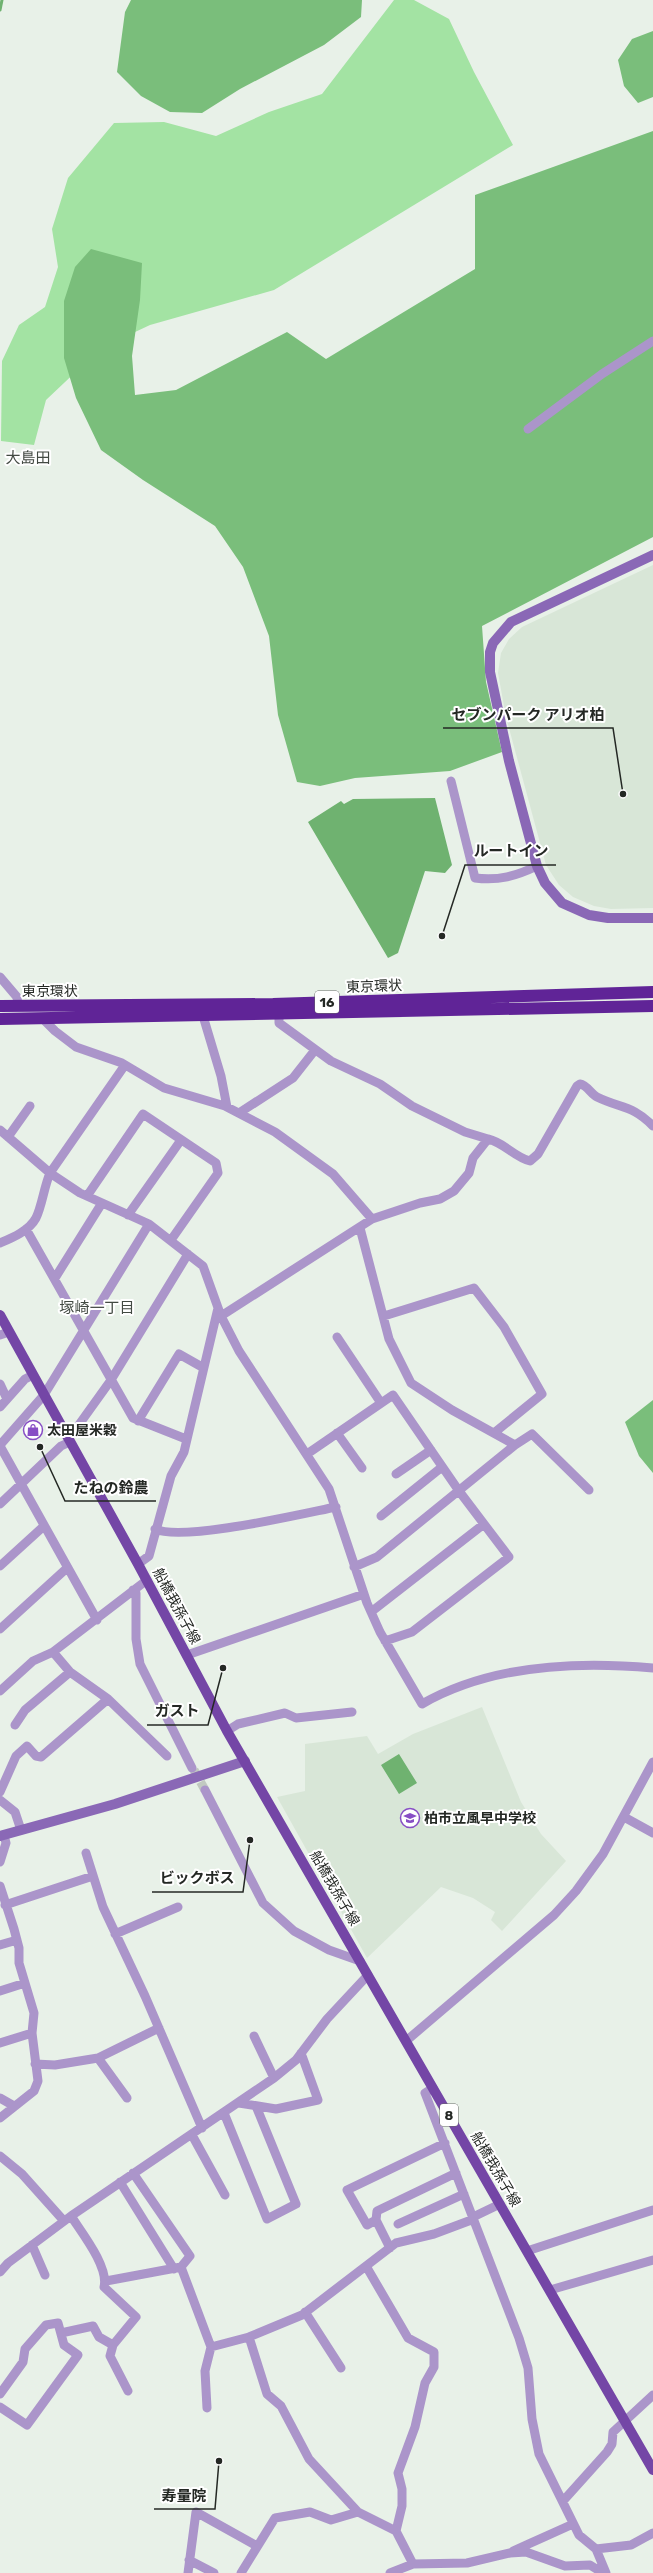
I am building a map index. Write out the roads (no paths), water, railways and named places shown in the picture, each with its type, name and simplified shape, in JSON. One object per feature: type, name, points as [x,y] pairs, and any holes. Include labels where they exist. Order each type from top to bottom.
[{"type":"highway","name":"東京環状","points":[[0,1006],[273,1004],[653,992]]},
{"type":"highway","name":"東京環状","points":[[0,1019],[653,1006]]},
{"type":"main road","name":"船橋我孫子線","points":[[0,1315],[5,1333],[33,1375],[147,1580],[227,1731],[653,2470]]},
{"type":"street","points":[[528,429],[602,374],[653,341]]},
{"type":"street","points":[[653,555],[526,613],[504,628],[493,644],[490,652],[490,672],[496,706],[537,866],[546,884],[562,903],[573,909],[608,918],[653,918]]},
{"type":"street","points":[[451,781],[475,878],[498,879],[514,876],[537,866]]},
{"type":"street","points":[[0,977],[17,996],[18,1006]]},
{"type":"street","points":[[279,1013],[279,1023],[331,1061],[380,1084],[428,1115],[488,1139],[499,1141],[510,1153],[530,1162],[538,1154],[577,1086],[580,1084],[596,1097],[641,1114],[653,1126]]},
{"type":"street","points":[[203,1016],[222,1076],[227,1106]]},
{"type":"street","points":[[42,1018],[55,1031],[76,1047],[125,1065],[164,1088],[227,1106],[275,1132],[323,1165],[372,1219]]},
{"type":"street","points":[[239,1113],[292,1078],[315,1050]]},
{"type":"street","points":[[0,1243],[26,1229],[36,1218],[43,1189],[50,1173],[125,1065]]},
{"type":"street","points":[[8,1137],[30,1106]]},
{"type":"street","points":[[87,1196],[143,1114],[216,1163],[218,1173],[171,1240]]},
{"type":"street","points":[[0,1130],[50,1173],[87,1196],[149,1224],[203,1266],[220,1312],[240,1351],[329,1489],[354,1567],[371,1612],[385,1641],[422,1704],[460,1686],[511,1673],[556,1667],[653,1668]]},
{"type":"street","points":[[138,1564],[149,1556],[155,1529],[171,1476],[184,1452],[202,1367],[220,1312],[360,1228],[372,1219],[420,1202],[440,1199],[454,1191],[469,1173],[473,1158],[488,1139]]},
{"type":"street","points":[[128,1215],[181,1140]]},
{"type":"street","points":[[55,1278],[102,1203]]},
{"type":"street","points":[[97,1620],[0,1445],[44,1395],[149,1224]]},
{"type":"street","points":[[360,1228],[389,1339],[411,1383],[452,1410],[515,1445]]},
{"type":"street","points":[[26,1229],[133,1418],[186,1439]]},
{"type":"street","points":[[64,1432],[78,1426],[111,1380],[188,1254]]},
{"type":"street","points":[[384,1316],[474,1288],[504,1326],[542,1394],[494,1433]]},
{"type":"street","points":[[337,1337],[381,1403]]},
{"type":"street","points":[[138,1421],[179,1354],[202,1367]]},
{"type":"street","points":[[0,1407],[25,1379],[33,1375]]},
{"type":"street","points":[[0,1384],[7,1399]]},
{"type":"street","points":[[307,1454],[393,1395],[459,1491],[509,1557],[412,1632],[385,1641]]},
{"type":"street","points":[[337,1433],[362,1468]]},
{"type":"street","points":[[354,1567],[377,1557],[515,1445],[532,1434],[589,1490]]},
{"type":"street","points":[[0,1504],[61,1446],[70,1442]]},
{"type":"street","points":[[396,1474],[431,1450]]},
{"type":"street","points":[[381,1516],[442,1466]]},
{"type":"street","points":[[155,1529],[162,1533],[208,1531],[336,1508]]},
{"type":"street","points":[[371,1612],[484,1524]]},
{"type":"street","points":[[0,1566],[44,1526]]},
{"type":"street","points":[[0,1629],[67,1568]]},
{"type":"street","points":[[0,1691],[33,1661],[53,1652],[97,1620],[147,1580]]},
{"type":"street","points":[[133,1590],[136,1593],[136,1639],[140,1664],[192,1768]]},
{"type":"street","points":[[187,1655],[364,1594]]},
{"type":"street","points":[[53,1652],[70,1672],[108,1699],[167,1756]]},
{"type":"street","points":[[15,1725],[25,1710],[70,1672]]},
{"type":"street","points":[[0,1792],[16,1756],[27,1746],[36,1756],[41,1757],[108,1699]]},
{"type":"street","points":[[227,1731],[238,1724],[285,1713],[296,1718],[352,1712]]},
{"type":"street","points":[[0,1862],[6,1844],[2,1836],[115,1804],[245,1761]]},
{"type":"street","points":[[406,2041],[554,1915],[576,1891],[603,1854],[653,1762]]},
{"type":"street","points":[[205,1790],[263,1903],[294,1931],[329,1950],[360,1961]]},
{"type":"street","points":[[0,1800],[15,1812],[21,1830]]},
{"type":"street","points":[[624,1817],[653,1833]]},
{"type":"street","points":[[86,1853],[103,1907],[159,2028],[202,2128]]},
{"type":"street","points":[[5,1905],[93,1876]]},
{"type":"street","points":[[0,1892],[17,1940],[19,1963],[34,2013],[32,2033],[38,2081],[34,2091],[0,2118]]},
{"type":"street","points":[[115,1934],[178,1907]]},
{"type":"street","points":[[0,1945],[17,1940]]},
{"type":"street","points":[[0,2272],[8,2263],[67,2219],[274,2078],[302,2053],[327,2019],[368,1975]]},
{"type":"street","points":[[0,1991],[25,1983]]},
{"type":"street","points":[[35,2064],[56,2065],[98,2058],[159,2028]]},
{"type":"street","points":[[0,2043],[32,2033]]},
{"type":"street","points":[[254,2036],[274,2078]]},
{"type":"street","points":[[239,2103],[276,2109],[318,2100],[302,2053]]},
{"type":"street","points":[[98,2058],[127,2098]]},
{"type":"street","points":[[433,2088],[425,2093],[519,2338],[528,2368],[532,2419],[539,2454],[579,2535],[596,2549],[604,2573]]},
{"type":"street","points":[[0,2098],[14,2106]]},
{"type":"street","points":[[224,2113],[266,2219],[296,2204],[256,2106]]},
{"type":"street","points":[[192,2135],[225,2195]]},
{"type":"street","points":[[376,2220],[367,2225],[346,2190],[444,2143]]},
{"type":"street","points":[[0,2156],[22,2174],[67,2219],[94,2252],[106,2281],[104,2287],[136,2317],[113,2345],[110,2356],[128,2391]]},
{"type":"street","points":[[106,2281],[178,2268],[190,2256],[133,2173]]},
{"type":"street","points":[[390,2248],[376,2220],[377,2211],[456,2173]]},
{"type":"street","points":[[120,2182],[178,2268],[211,2347],[205,2371],[207,2408]]},
{"type":"street","points":[[398,2224],[464,2194]]},
{"type":"street","points":[[211,2347],[249,2337],[305,2312],[396,2243],[434,2234],[473,2218],[500,2204]]},
{"type":"street","points":[[527,2251],[653,2210]]},
{"type":"street","points":[[32,2245],[45,2275]]},
{"type":"street","points":[[550,2290],[653,2260]]},
{"type":"street","points":[[366,2266],[408,2338],[434,2352],[434,2367],[425,2382],[415,2427],[398,2473],[402,2490],[402,2506],[396,2531]]},
{"type":"street","points":[[305,2312],[341,2368]]},
{"type":"street","points":[[0,2394],[23,2362],[25,2349],[46,2325],[58,2324],[64,2345],[78,2356],[27,2425],[0,2407]]},
{"type":"street","points":[[61,2333],[93,2326],[100,2337],[113,2345]]},
{"type":"street","points":[[249,2337],[267,2394],[281,2406],[309,2459],[326,2480],[358,2512],[396,2531],[413,2564]]},
{"type":"street","points":[[563,2501],[607,2452],[612,2444],[612,2435],[653,2395]]},
{"type":"street","points":[[188,2573],[196,2512],[257,2546]]},
{"type":"street","points":[[241,2573],[275,2518],[310,2512],[331,2520],[358,2512]]},
{"type":"street","points":[[510,2553],[573,2524]]},
{"type":"street","points":[[596,2549],[630,2545],[653,2533]]},
{"type":"street","points":[[390,2573],[413,2564],[467,2563],[510,2553],[526,2552],[565,2566],[590,2565],[604,2573]]},
{"type":"street","points":[[189,2560],[214,2573]]},
{"type":"waterway","points":[[0,10],[2,0]]},
{"type":"tunnel","points":[[194,1770],[205,1790]]},
{"type":"place","name":"セブンパーク アリオ柏","points":[[623,794]]},
{"type":"place","name":"ルートイン","points":[[442,936]]},
{"type":"place","name":"太田屋米穀","points":[[33,1430]]},
{"type":"place","name":"たねの鈴農","points":[[40,1447]]},
{"type":"place","name":"ガスト","points":[[223,1668]]},
{"type":"place","name":"柏市立風早中学校","points":[[410,1818]]},
{"type":"place","name":"ビックボス","points":[[250,1840]]},
{"type":"place","name":"寿量院","points":[[219,2461]]},
{"type":"district","name":"大島田","points":[[28,458]]},
{"type":"district","name":"塚崎一丁目","points":[[97,1308]]}]
